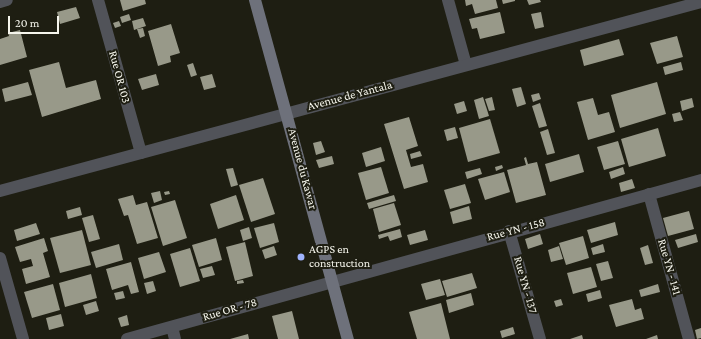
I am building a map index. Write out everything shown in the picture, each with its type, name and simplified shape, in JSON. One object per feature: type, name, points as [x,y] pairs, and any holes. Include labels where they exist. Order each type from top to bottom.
[{"type":"street","points":[[0,2],[7,0]]},
{"type":"street","name":"Rue OR 103","points":[[98,0],[141,153]]},
{"type":"street","name":"Avenue du Kawar","points":[[255,0],[348,339]]},
{"type":"street","points":[[448,0],[466,65]]},
{"type":"street","name":"Avenue de Yantala","points":[[0,191],[701,2]]},
{"type":"street","name":"Rue YN - 158","points":[[332,281],[509,231],[701,180]]},
{"type":"street","name":"Rue YN - 141","points":[[649,194],[689,339]]},
{"type":"street","name":"Rue YN - 137","points":[[509,231],[540,339]]},
{"type":"street","points":[[0,258],[23,339]]},
{"type":"street","name":"Rue OR - 78","points":[[127,339],[332,281]]},
{"type":"street","points":[[172,326],[176,339]]},
{"type":"building","points":[[120,0],[145,0],[146,4],[123,11]]},
{"type":"building","points":[[465,0],[496,0],[498,8],[475,14],[472,4],[466,6]]},
{"type":"building","points":[[502,0],[515,0],[515,1],[503,4]]},
{"type":"building","points":[[527,0],[540,0],[541,2],[529,5]]},
{"type":"building","points":[[76,7],[80,18],[60,24],[57,12]]},
{"type":"building","points":[[500,12],[505,33],[480,39],[477,28],[472,29],[469,19]]},
{"type":"building","points":[[541,12],[544,27],[535,29],[531,14]]},
{"type":"building","points":[[129,14],[131,20],[122,23],[120,17]]},
{"type":"building","points":[[143,18],[146,26],[134,30],[132,21]]},
{"type":"building","points":[[119,21],[121,26],[115,28],[113,23]]},
{"type":"building","points":[[171,24],[180,53],[170,56],[171,62],[158,66],[148,31]]},
{"type":"building","points":[[143,28],[145,36],[140,38],[137,29]]},
{"type":"building","points":[[20,30],[27,57],[0,65],[0,39],[9,36],[8,33]]},
{"type":"building","points":[[677,36],[683,57],[657,64],[650,43]]},
{"type":"building","points":[[619,39],[624,55],[584,66],[580,50]]},
{"type":"building","points":[[59,62],[66,88],[96,80],[101,99],[42,117],[29,70]]},
{"type":"building","points":[[681,62],[683,70],[665,75],[663,67]]},
{"type":"building","points":[[193,63],[197,75],[191,77],[187,65]]},
{"type":"building","points":[[156,74],[159,85],[142,90],[138,79]]},
{"type":"building","points":[[212,74],[216,87],[204,90],[200,77]]},
{"type":"building","points":[[28,82],[32,95],[5,102],[2,89]]},
{"type":"building","points":[[657,82],[666,114],[620,128],[611,95]]},
{"type":"building","points":[[521,87],[526,104],[517,107],[512,89]]},
{"type":"building","points":[[539,93],[541,99],[533,102],[531,95]]},
{"type":"building","points":[[483,97],[489,116],[479,119],[474,100]]},
{"type":"building","points":[[492,97],[495,110],[489,111],[485,99]]},
{"type":"building","points":[[593,98],[598,115],[609,112],[615,132],[588,140],[577,102]]},
{"type":"building","points":[[692,98],[694,107],[682,111],[680,101]]},
{"type":"building","points":[[464,101],[467,111],[457,114],[454,104]]},
{"type":"building","points":[[540,103],[547,126],[539,128],[532,106]]},
{"type":"building","points":[[680,112],[683,120],[674,122],[672,114]]},
{"type":"building","points":[[409,117],[418,146],[406,150],[411,167],[423,164],[428,182],[404,189],[384,124]]},
{"type":"building","points":[[490,119],[500,153],[468,162],[459,128]]},
{"type":"building","points":[[455,127],[458,138],[447,141],[444,130]]},
{"type":"building","points":[[658,128],[666,156],[629,167],[621,139]]},
{"type":"building","points":[[548,129],[555,153],[547,155],[540,132]]},
{"type":"building","points":[[321,141],[325,152],[316,155],[313,143]]},
{"type":"building","points":[[618,141],[625,164],[604,170],[597,147]]},
{"type":"building","points":[[381,147],[385,161],[366,167],[362,153]]},
{"type":"building","points":[[420,151],[422,156],[411,159],[410,154]]},
{"type":"building","points":[[579,154],[584,172],[550,182],[545,164]]},
{"type":"building","points":[[332,156],[334,164],[319,168],[316,160]]},
{"type":"building","points":[[526,157],[528,164],[537,162],[546,195],[516,203],[507,170],[526,165],[524,158]]},
{"type":"building","points":[[502,165],[503,168],[496,171],[495,167]]},
{"type":"building","points":[[381,167],[389,193],[366,200],[358,173]]},
{"type":"building","points":[[623,167],[625,174],[611,179],[609,172]]},
{"type":"building","points":[[233,168],[238,185],[231,187],[226,169]]},
{"type":"building","points":[[480,168],[482,174],[467,179],[465,172]]},
{"type":"building","points":[[504,172],[510,192],[485,200],[478,179]]},
{"type":"building","points":[[263,178],[275,214],[251,222],[239,185]]},
{"type":"building","points":[[632,179],[635,188],[621,192],[619,183]]},
{"type":"building","points":[[465,184],[471,203],[450,209],[444,190]]},
{"type":"building","points":[[160,191],[162,200],[154,203],[151,193]]},
{"type":"building","points":[[169,191],[170,194],[165,195],[164,192]]},
{"type":"building","points":[[133,195],[136,205],[147,202],[158,238],[137,244],[128,215],[124,216],[118,199]]},
{"type":"building","points":[[236,195],[244,220],[218,229],[210,204]]},
{"type":"building","points":[[394,195],[396,201],[369,209],[367,203]]},
{"type":"building","points":[[175,200],[187,238],[163,246],[151,207]]},
{"type":"building","points":[[394,203],[401,225],[379,232],[373,209]]},
{"type":"building","points":[[469,206],[472,219],[453,224],[450,212]]},
{"type":"building","points":[[80,207],[82,215],[68,219],[66,211]]},
{"type":"building","points":[[689,211],[694,229],[668,236],[663,218]]},
{"type":"building","points":[[93,215],[100,239],[89,242],[82,218]]},
{"type":"building","points":[[615,222],[618,235],[591,243],[587,230]]},
{"type":"building","points":[[36,223],[40,234],[17,241],[14,230]]},
{"type":"building","points":[[274,223],[279,242],[260,248],[254,228]]},
{"type":"building","points":[[249,227],[252,238],[243,241],[240,230]]},
{"type":"building","points":[[400,229],[402,237],[390,241],[388,236],[379,239],[378,235]]},
{"type":"building","points":[[82,230],[91,265],[60,273],[50,238]]},
{"type":"building","points":[[425,230],[428,240],[410,245],[407,235]]},
{"type":"building","points":[[540,234],[543,244],[528,249],[525,239]]},
{"type":"building","points":[[696,234],[698,242],[678,248],[675,240]]},
{"type":"building","points":[[583,236],[589,258],[566,265],[559,243]]},
{"type":"building","points":[[44,238],[48,251],[43,253],[50,277],[26,284],[22,269],[33,266],[31,259],[20,262],[15,247]]},
{"type":"building","points":[[216,238],[222,260],[199,267],[192,245]]},
{"type":"building","points":[[245,242],[253,276],[235,281],[226,247]]},
{"type":"building","points":[[119,244],[123,260],[96,268],[91,252]]},
{"type":"building","points":[[603,244],[605,252],[593,255],[591,248]]},
{"type":"building","points":[[648,245],[653,263],[645,265],[640,248]]},
{"type":"building","points":[[274,246],[277,255],[265,259],[262,250]]},
{"type":"building","points":[[559,246],[563,259],[551,262],[548,250]]},
{"type":"building","points":[[190,248],[200,281],[180,287],[170,254]]},
{"type":"building","points":[[159,252],[166,272],[144,279],[138,258]]},
{"type":"building","points":[[608,261],[613,278],[601,281],[596,264]]},
{"type":"building","points":[[131,262],[139,292],[131,294],[128,285],[112,290],[106,269]]},
{"type":"building","points":[[212,266],[215,275],[203,278],[200,269]]},
{"type":"building","points":[[591,267],[597,287],[573,294],[567,273]]},
{"type":"building","points":[[472,273],[477,288],[447,297],[442,281]]},
{"type":"building","points":[[91,274],[97,298],[65,307],[59,283]]},
{"type":"building","points":[[440,279],[445,295],[426,300],[421,284]]},
{"type":"building","points":[[243,280],[244,283],[237,284],[237,281]]},
{"type":"building","points":[[153,281],[156,291],[147,294],[144,283]]},
{"type":"building","points":[[53,284],[60,310],[32,318],[24,292]]},
{"type":"building","points":[[658,284],[660,292],[641,297],[639,290]]},
{"type":"building","points":[[600,290],[602,298],[588,302],[586,294]]},
{"type":"building","points":[[123,291],[125,298],[116,300],[114,293]]},
{"type":"building","points":[[471,293],[474,305],[449,313],[446,300]]},
{"type":"building","points":[[561,299],[563,305],[556,307],[554,301]]},
{"type":"building","points":[[632,299],[635,310],[641,308],[644,319],[616,327],[609,305]]},
{"type":"building","points":[[96,301],[99,311],[86,315],[83,305]]},
{"type":"building","points":[[441,303],[450,339],[417,339],[409,312]]},
{"type":"building","points":[[292,311],[299,339],[278,339],[272,316]]},
{"type":"building","points":[[61,314],[64,326],[49,330],[46,318]]},
{"type":"building","points":[[127,315],[129,325],[121,327],[118,318]]},
{"type":"building","points":[[513,327],[515,334],[502,338],[500,331]]},
{"type":"building","points":[[701,328],[701,338],[697,339],[695,330]]},
{"type":"building","points":[[248,334],[249,339],[230,339]]},
{"type":"building","points":[[582,335],[583,339],[570,339]]},
{"type":"building","points":[[657,335],[658,339],[646,339]]},
{"type":"place","name":"AGPS en construction","points":[[301,257]]}]
